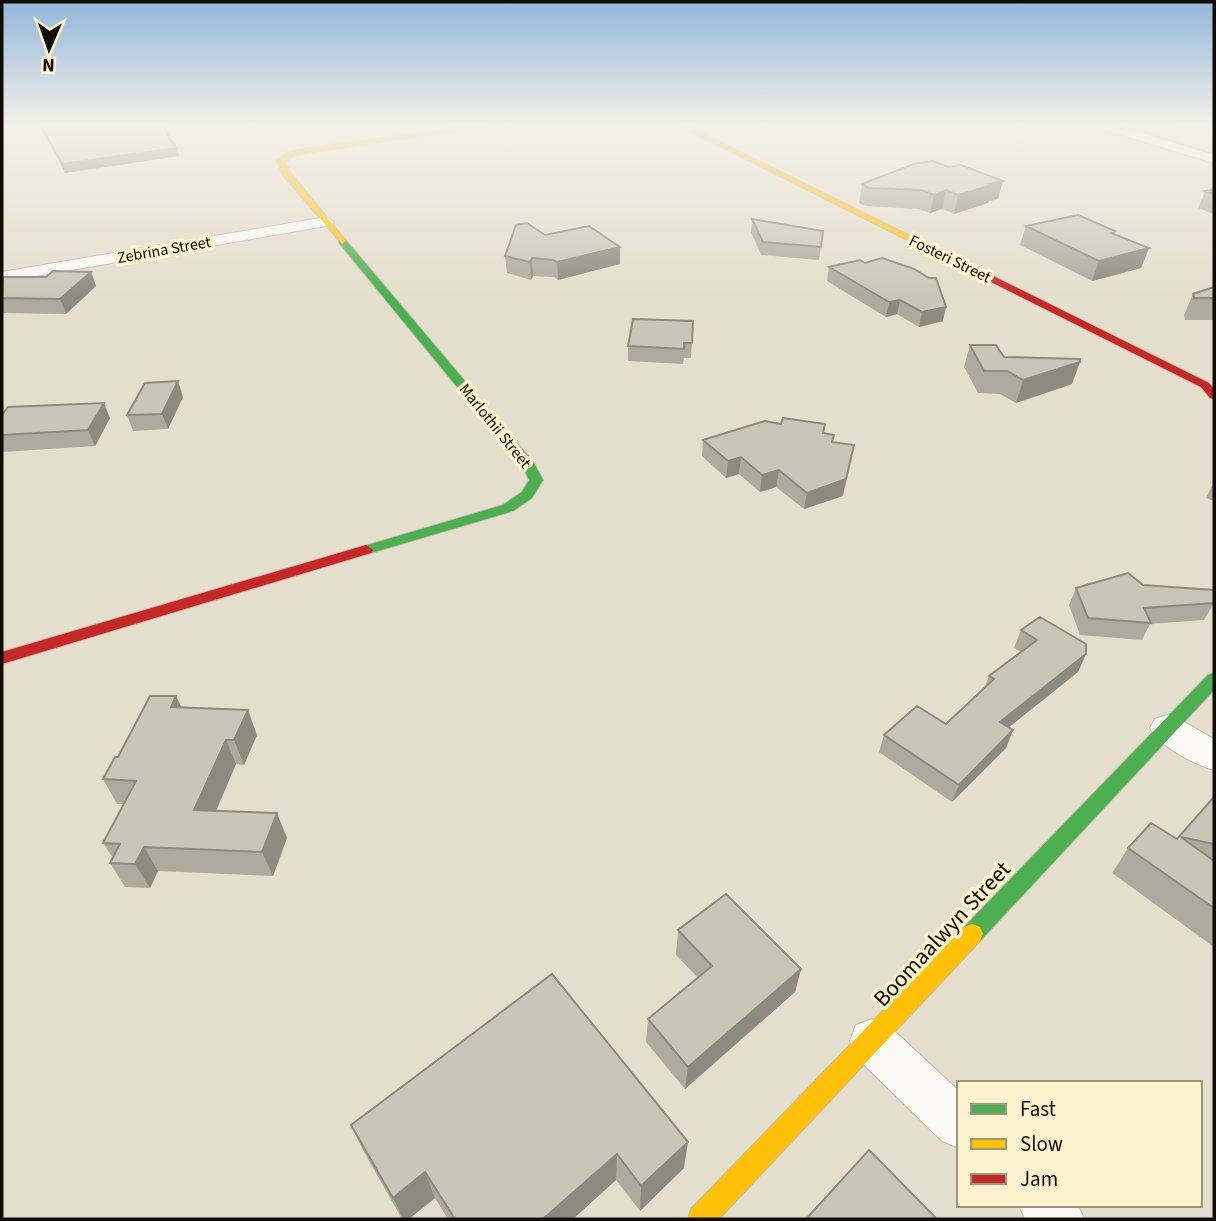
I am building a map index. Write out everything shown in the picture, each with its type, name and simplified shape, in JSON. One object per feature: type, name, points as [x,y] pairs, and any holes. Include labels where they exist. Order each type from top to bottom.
[{"type":"street","name":"Marlothii Street","points":[[2,658],[508,508],[533,489],[536,480],[529,466],[294,183]]},
{"type":"street","name":"Fosteri Street","points":[[797,183],[1205,386],[1214,396]]},
{"type":"street","name":"Zebrina Street","points":[[2,277],[326,222]]},
{"type":"street","name":"Boomaalwyn Street","points":[[701,1219],[1214,679]]},
{"type":"street","points":[[1167,729],[1214,756]]},
{"type":"street","points":[[872,1041],[957,1122]]},
{"type":"street","points":[[1046,1207],[1059,1219]]},
{"type":"building","points":[[994,183],[958,195],[946,190],[934,195],[922,190],[869,188],[862,184]]},
{"type":"building","points":[[1078,215],[1115,231],[1111,233],[1149,248],[1099,261],[1026,226]]},
{"type":"building","points":[[752,219],[823,231],[821,247],[763,242]]},
{"type":"building","points":[[527,223],[545,235],[589,226],[620,247],[557,262],[532,258],[530,262],[505,256],[516,225]]},
{"type":"building","points":[[882,258],[914,269],[929,278],[936,278],[946,307],[922,312],[900,300],[889,302],[829,267]]},
{"type":"building","points":[[53,271],[91,272],[60,299],[2,298],[3,277],[46,277]]},
{"type":"building","points":[[1214,287],[1214,298],[1194,298],[1193,294]]},
{"type":"building","points":[[633,319],[693,321],[692,343],[684,343],[684,349],[628,346]]},
{"type":"building","points":[[970,345],[996,345],[1004,357],[1080,359],[1080,362],[1023,380],[1007,371],[984,371]]},
{"type":"building","points":[[178,381],[162,414],[127,415],[145,383]]},
{"type":"building","points":[[104,403],[88,430],[2,435],[2,415],[8,407]]},
{"type":"building","points":[[783,418],[825,424],[823,433],[834,435],[832,442],[854,445],[846,479],[807,493],[779,470],[762,475],[741,457],[728,461],[703,440],[765,421],[781,424]]},
{"type":"building","points":[[1128,573],[1143,585],[1214,590],[1214,603],[1144,608],[1151,623],[1088,618],[1076,588]]},
{"type":"building","points":[[1040,617],[1086,644],[1086,654],[1000,722],[1013,730],[959,785],[884,735],[917,706],[946,724],[994,679],[989,676],[1037,640],[1021,630]]},
{"type":"building","points":[[150,696],[176,696],[171,707],[248,710],[234,740],[226,740],[194,810],[277,813],[262,852],[144,847],[135,864],[110,863],[120,844],[103,843],[136,781],[103,779],[115,757],[118,757]]},
{"type":"building","points":[[1214,797],[1214,844],[1181,837],[1214,861],[1214,908],[1128,848],[1151,823],[1177,839]]},
{"type":"building","points":[[726,894],[801,969],[688,1067],[648,1019],[712,966],[678,930]]},
{"type":"building","points":[[552,974],[688,1142],[641,1186],[617,1154],[543,1219],[455,1219],[425,1172],[393,1198],[351,1125]]},
{"type":"building","points":[[869,1150],[937,1219],[806,1219]]},
{"type":"traffic: fast","points":[[342,241],[529,466],[536,480],[527,495],[508,508],[366,550]]},
{"type":"traffic: fast","points":[[972,934],[1214,679]]},
{"type":"traffic: slow","points":[[294,183],[342,241]]},
{"type":"traffic: slow","points":[[798,183],[978,272]]},
{"type":"traffic: slow","points":[[701,1219],[972,934]]},
{"type":"traffic: jam","points":[[978,272],[1205,385],[1214,396]]},
{"type":"traffic: jam","points":[[2,658],[366,550]]}]
